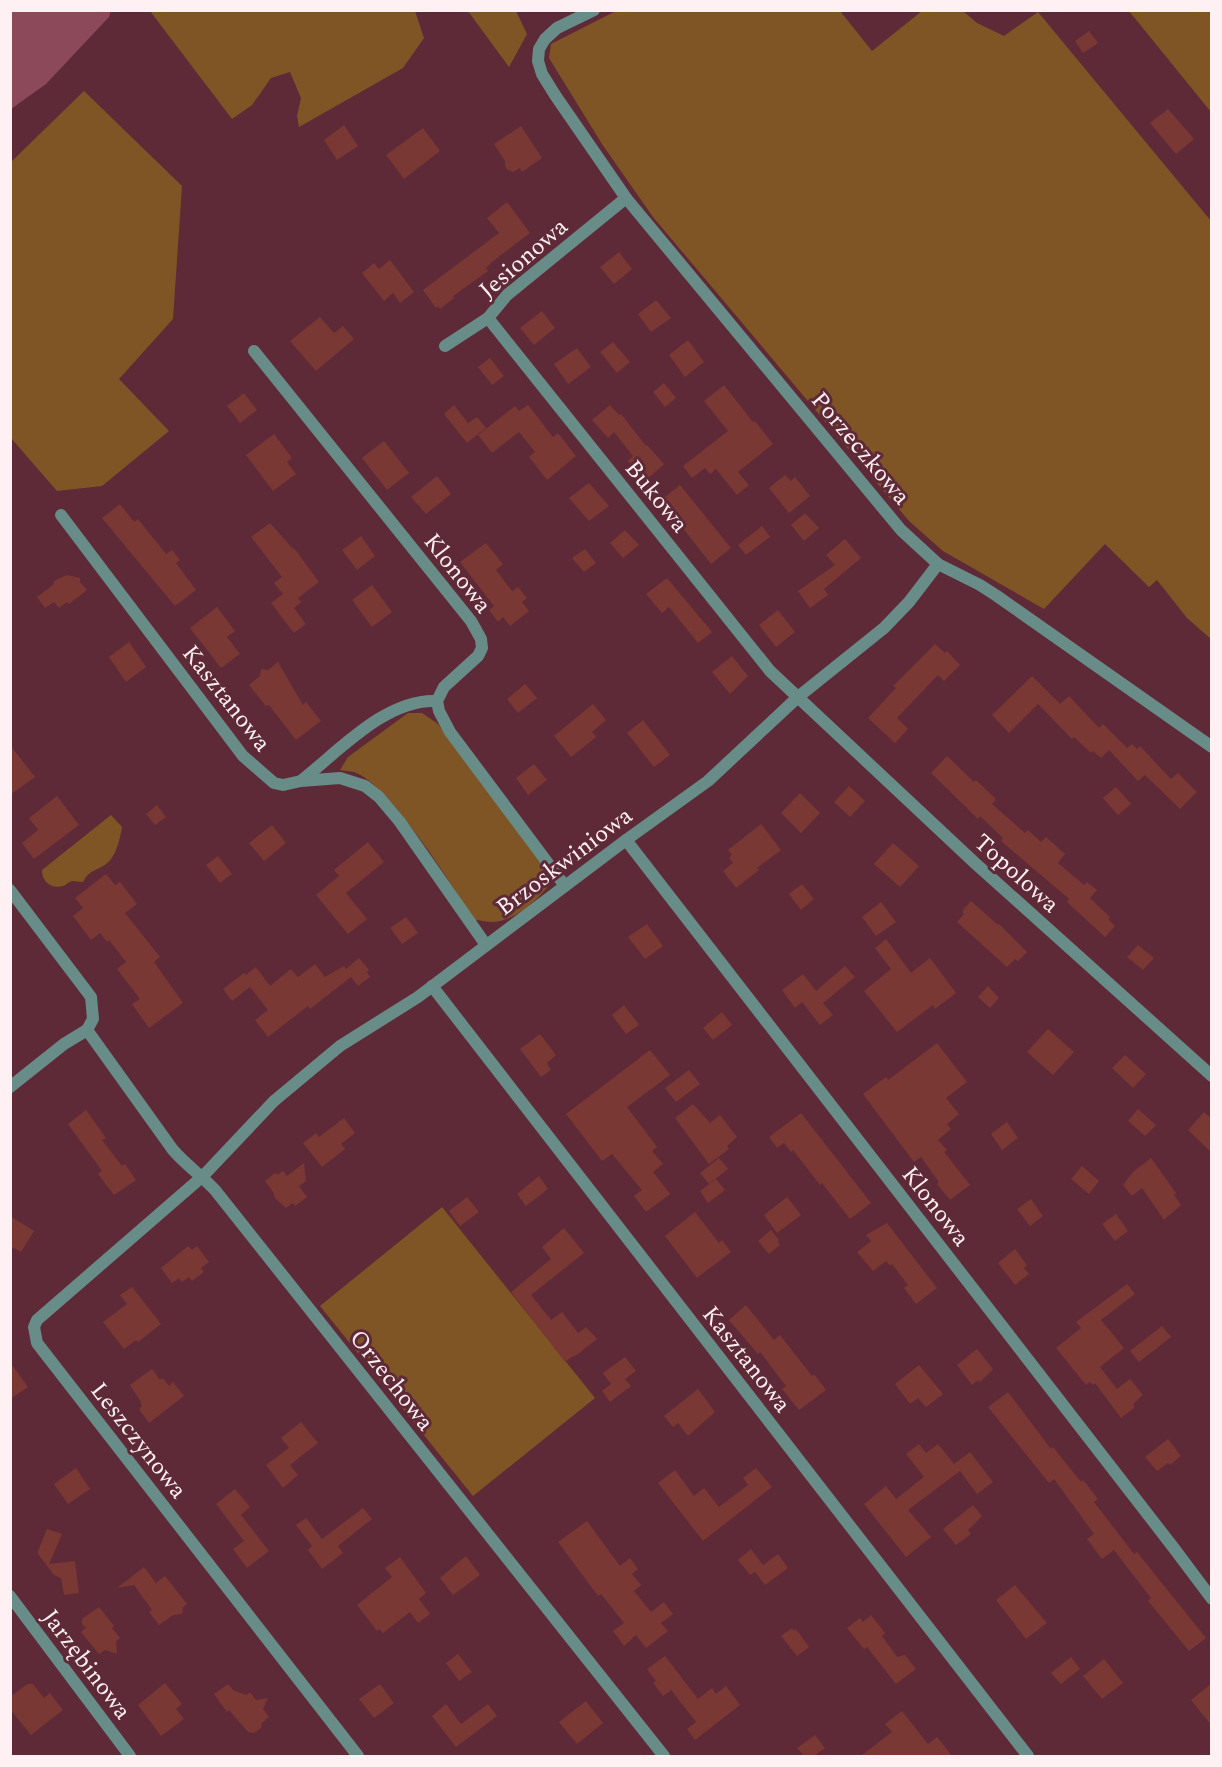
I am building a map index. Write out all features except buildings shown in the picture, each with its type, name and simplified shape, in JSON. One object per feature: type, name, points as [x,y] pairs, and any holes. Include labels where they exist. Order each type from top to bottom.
[{"type":"street","name":"Porzeczkowa","points":[[594,10],[557,28],[545,39],[539,49],[538,60],[542,74],[626,198],[901,530],[938,564],[997,596],[1212,747]]},
{"type":"street","name":"Jesionowa","points":[[445,346],[488,318],[507,295],[626,198]]},
{"type":"street","name":"Bukowa","points":[[488,318],[770,671],[798,698]]},
{"type":"street","name":"Klonowa","points":[[254,351],[471,621],[481,639],[482,648],[478,656],[444,687],[437,701]]},
{"type":"street","name":"Kasztanowa","points":[[61,515],[243,756],[274,783],[283,785],[301,780],[340,778],[365,786],[379,797],[400,822],[486,945]]},
{"type":"street","name":"Brzoskwiniowa","points":[[203,1176],[274,1101],[340,1046],[432,986],[708,781],[798,698],[884,628],[909,602],[938,564]]},
{"type":"street","name":"Topolowa","points":[[798,698],[976,864],[1212,1076]]},
{"type":"street","points":[[301,780],[383,715],[401,706],[424,700],[437,701],[439,711],[450,732],[565,886]]},
{"type":"street","name":"Klonowa","points":[[626,840],[1212,1599]]},
{"type":"street","points":[[10,890],[91,997],[93,1019],[87,1030],[64,1044],[10,1088]]},
{"type":"street","name":"Kasztanowa","points":[[432,986],[1028,1756]]},
{"type":"street","name":"Orzechowa","points":[[87,1030],[173,1150],[203,1176],[664,1756]]},
{"type":"street","name":"Leszczynowa","points":[[203,1176],[37,1320],[34,1336],[36,1343],[358,1756]]},
{"type":"street","name":"Jarzębinowa","points":[[10,1596],[130,1756]]},
{"type":"shaded area","points":[[11,10],[111,11],[109,17],[46,84],[11,109]]},
{"type":"shaded area","points":[[150,11],[415,11],[424,38],[403,68],[299,127],[297,116],[301,98],[290,72],[271,78],[252,105],[232,119]]},
{"type":"shaded area","points":[[468,11],[516,11],[527,34],[509,67]]},
{"type":"shaded area","points":[[616,11],[840,11],[872,51],[922,11],[963,11],[977,23],[1004,36],[1038,12],[1211,221],[1211,639],[1187,618],[1157,580],[1149,587],[1105,544],[1044,609],[943,551],[909,521],[653,217],[602,144],[549,58],[551,44]]},
{"type":"shaded area","points":[[1129,11],[1211,11],[1211,112]]},
{"type":"shaded area","points":[[84,91],[182,186],[173,319],[119,379],[169,431],[102,486],[57,491],[11,438],[11,162]]},
{"type":"shaded area","points":[[408,713],[422,713],[438,724],[550,874],[551,883],[518,914],[493,922],[474,920],[419,838],[385,795],[368,780],[354,772],[340,770],[348,757]]},
{"type":"shaded area","points":[[111,815],[122,827],[117,847],[109,861],[90,873],[83,882],[72,881],[59,887],[48,884],[42,870]]},
{"type":"shaded area","points":[[442,1207],[595,1398],[473,1496],[320,1306]]}]
